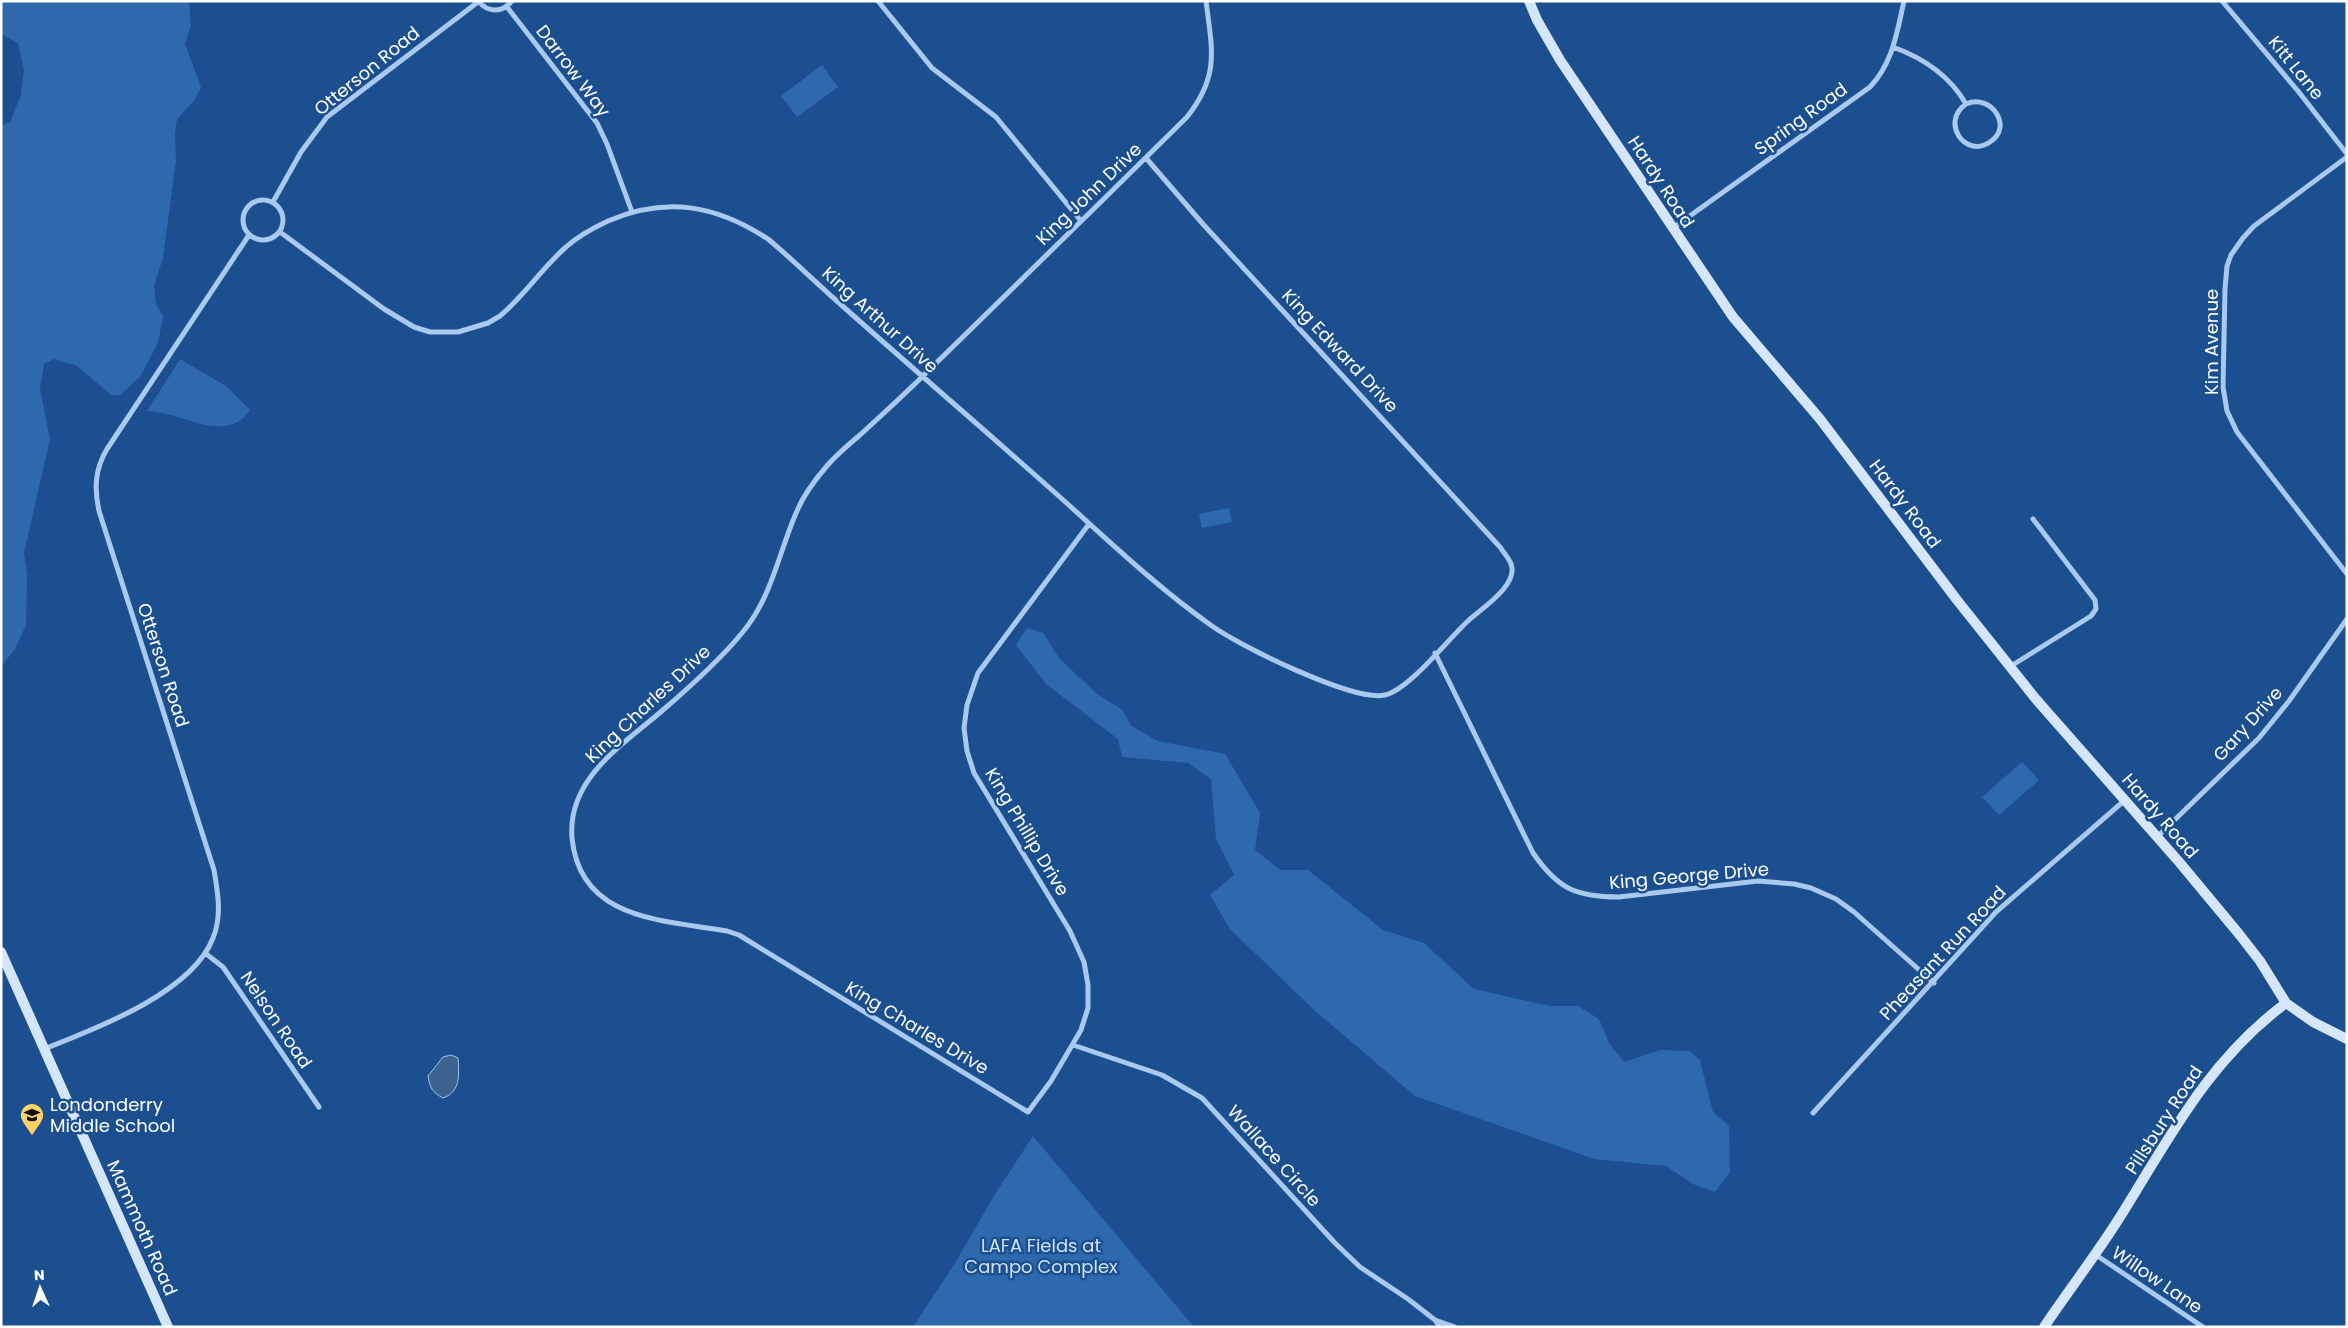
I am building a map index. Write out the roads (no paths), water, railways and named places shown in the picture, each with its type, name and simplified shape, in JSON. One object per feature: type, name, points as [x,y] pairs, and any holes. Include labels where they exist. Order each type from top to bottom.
[{"type":"street","name":"Otterson Road","points":[[273,202],[301,152],[327,117],[478,1],[492,10],[507,6]]},
{"type":"street","points":[[507,6],[512,1]]},
{"type":"street","points":[[878,1],[932,68],[996,117],[1081,221]]},
{"type":"street","name":"King John Drive","points":[[923,376],[1187,117],[1206,89],[1211,67],[1206,1]]},
{"type":"street","name":"Hardy Road","points":[[1529,1],[1537,20],[1560,60],[1733,317],[1820,419],[1957,600],[2035,698],[2239,934],[2260,961],[2286,1003]]},
{"type":"street","name":"Spring Road","points":[[1672,228],[1870,86],[1885,67],[1893,47],[1904,1]]},
{"type":"street","name":"Kitt Lane","points":[[2222,1],[2286,76],[2347,155]]},
{"type":"street","name":"Darrow Way","points":[[507,6],[597,123],[608,144],[632,212]]},
{"type":"street","points":[[1893,47],[1926,61],[1958,91],[1966,104]]},
{"type":"street","points":[[1975,101],[1984,102],[1992,106],[1998,113],[1999,131],[1994,139],[1987,144],[1979,146],[1970,145],[1957,134],[1955,126],[1956,117],[1960,109],[1966,104],[1975,101]]},
{"type":"street","name":"Kim Avenue","points":[[2347,155],[2254,226],[2231,256],[2227,266],[2224,289],[2223,379],[2227,411],[2238,432],[2347,574]]},
{"type":"street","name":"King Edward Drive","points":[[1146,158],[1202,223],[1500,547],[1512,565]]},
{"type":"street","points":[[260,200],[273,202],[283,216],[284,221],[280,232],[271,240],[265,241],[248,235],[243,224],[243,217],[249,206],[260,200]]},
{"type":"street","name":"King Arthur Drive","points":[[280,232],[399,319],[430,332],[458,332],[481,326],[500,316],[574,240],[595,227],[632,212],[682,206],[716,212],[748,226],[786,254],[1089,524],[1169,592],[1215,628],[1275,662],[1350,691],[1373,696],[1385,696],[1396,691],[1505,588],[1511,578],[1512,565]]},
{"type":"street","name":"Otterson Road","points":[[43,1049],[96,1028],[138,1008],[194,967],[205,953],[213,938],[218,916],[218,893],[214,870],[99,511],[96,483],[97,471],[106,448],[248,235]]},
{"type":"street","name":"King Charles Drive","points":[[923,376],[828,464],[806,491],[796,512],[764,600],[746,629],[706,671],[619,746],[593,773],[583,787],[576,803],[572,820],[572,838],[576,856],[583,873],[600,895],[614,906],[640,917],[727,931],[740,935],[1028,1112]]},
{"type":"street","points":[[2011,666],[2091,616],[2096,609],[2095,600],[2033,519]]},
{"type":"street","name":"King Phillip Drive","points":[[1028,1112],[1052,1081],[1081,1030],[1088,1008],[1088,985],[1084,962],[1062,917],[977,779],[967,751],[964,728],[966,705],[978,673],[1089,524]]},
{"type":"street","name":"Gary Drive","points":[[2157,837],[2259,738],[2289,701],[2347,619]]},
{"type":"street","name":"King George Drive","points":[[1436,653],[1533,853],[1546,872],[1564,887],[1574,892],[1597,897],[1619,897],[1758,881],[1794,884],[1836,899],[1854,912],[1934,983]]},
{"type":"street","name":"Pheasant Run Road","points":[[1813,1113],[1934,983],[1996,912],[2125,800]]},
{"type":"street","name":"Mammoth Road","points":[[1,952],[168,1327]]},
{"type":"street","name":"Nelson Road","points":[[205,953],[223,967],[319,1107]]},
{"type":"street","points":[[2286,1003],[2312,1022],[2347,1040]]},
{"type":"street","name":"Pillsbury Road","points":[[2044,1327],[2096,1255],[2174,1130],[2217,1068],[2258,1024],[2286,1003]]},
{"type":"street","name":"Wallace Circle","points":[[1073,1045],[1162,1075],[1202,1098],[1334,1243],[1360,1267],[1435,1320],[1455,1327]]},
{"type":"street","name":"Willow Lane","points":[[2096,1255],[2203,1327]]},
{"type":"street","name":"Wallace Circle","points":[[1435,1320],[1440,1327]]},
{"type":"place","name":"Londonderry Middle School","points":[[32,1136]]},
{"type":"park label","name":"LAFA Fields at Campo Complex","points":[[1041,1256]]}]
